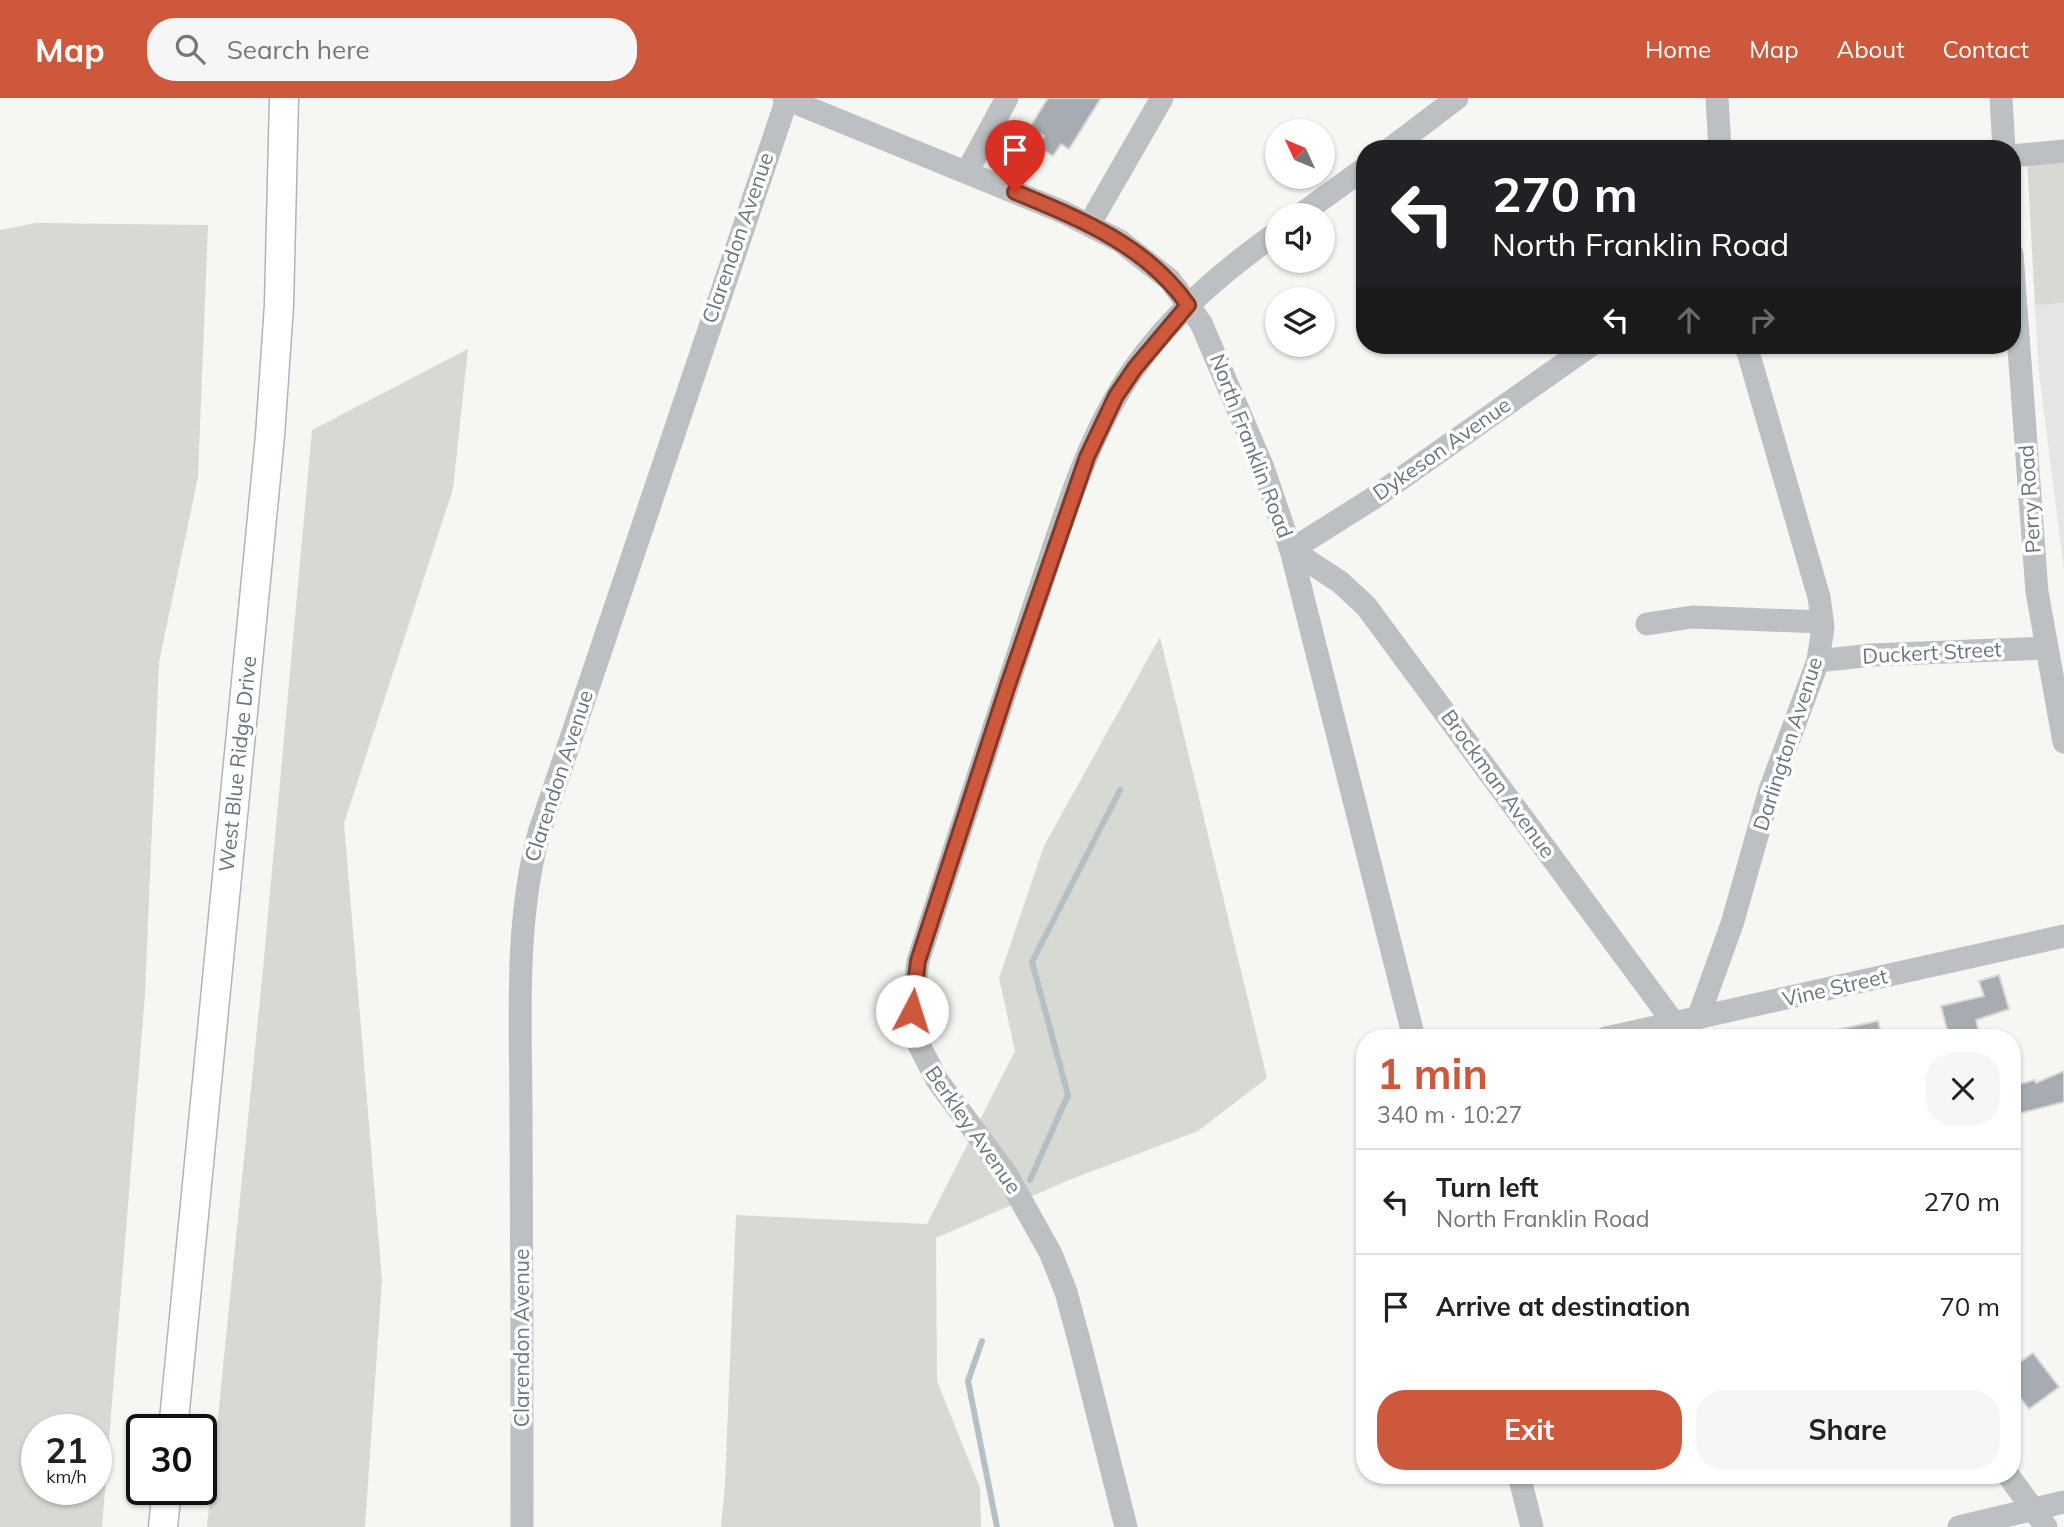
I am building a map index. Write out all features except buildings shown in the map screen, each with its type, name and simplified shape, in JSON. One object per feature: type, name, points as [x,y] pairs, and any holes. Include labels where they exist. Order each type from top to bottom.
[{"type":"main road","name":"West Blue Ridge Drive","points":[[175,1414],[270,436],[278,305],[284,98]]},
{"type":"main road","points":[[163,1527],[165,1505]]},
{"type":"street","points":[[967,172],[1007,98]]},
{"type":"street","points":[[1089,225],[1161,98]]},
{"type":"street","points":[[1402,140],[1457,98]]},
{"type":"street","points":[[1717,98],[1719,140]]},
{"type":"street","points":[[2001,98],[2003,140]]},
{"type":"street","name":"North Franklin Road","points":[[786,99],[1089,225],[1144,257],[1170,280],[1201,323],[1263,468],[1291,550],[1412,1029]]},
{"type":"street","name":"Clarendon Avenue","points":[[522,1527],[521,1021],[523,928],[529,869],[552,793],[786,99]]},
{"type":"street","points":[[2021,155],[2064,150]]},
{"type":"street","points":[[1317,203],[1356,175]]},
{"type":"street","name":"Berkley Avenue","points":[[1126,1527],[1076,1328],[1051,1254],[1007,1175],[923,1057],[914,1026],[913,990],[918,961],[1061,527],[1102,424],[1128,377],[1188,305],[1202,290],[1265,242]]},
{"type":"street","name":"Dykeson Avenue","points":[[1291,550],[1372,499],[1578,354]]},
{"type":"street","name":"Darlington Avenue","points":[[1685,1026],[1732,924],[1770,790],[1818,661],[1822,622],[1819,597],[1749,354]]},
{"type":"street","name":"Perry Road","points":[[2019,354],[2038,592],[2064,742]]},
{"type":"street","name":"Brockman Avenue","points":[[1291,550],[1340,582],[1366,606],[1685,1026]]},
{"type":"street","points":[[1647,624],[1692,617],[1822,622]]},
{"type":"street","name":"Duckert Street","points":[[1818,661],[1872,655],[2047,648]]},
{"type":"street","name":"Vine Street","points":[[1665,1029],[2064,936]]},
{"type":"street","points":[[1521,1484],[1532,1527]]},
{"type":"street","points":[[2015,1484],[2040,1518]]},
{"type":"street","points":[[1959,1527],[2040,1518],[2064,1502]]},
{"type":"shaded area","points":[[2064,158],[2064,303],[2035,305],[2027,160]]},
{"type":"shaded area","points":[[36,223],[208,225],[198,477],[159,662],[145,994],[111,1414],[21,1414],[21,1505],[104,1505],[102,1527],[0,1527],[0,230]]},
{"type":"shaded area","points":[[2064,303],[2064,570],[2039,373],[2035,305]]},
{"type":"shaded area","points":[[468,349],[453,489],[344,823],[382,1280],[365,1527],[207,1527],[209,1505],[217,1505],[217,1427],[263,969],[312,430]]},
{"type":"shaded area","points":[[1160,637],[1267,1078],[1198,1131],[1069,1180],[936,1238],[937,1381],[980,1488],[981,1527],[721,1527],[736,1215],[927,1224],[1015,1051],[999,978],[1044,846]]},
{"type":"waterway","points":[[1030,1180],[1068,1095],[1032,962],[1120,790]]},
{"type":"waterway","points":[[982,1341],[968,1381],[997,1527]]},
{"type":"route","points":[[912,1011],[918,961],[1008,685],[1087,457],[1116,396],[1151,347],[1188,305],[1170,280],[1144,257],[1120,241],[1063,212],[1015,192]]}]
